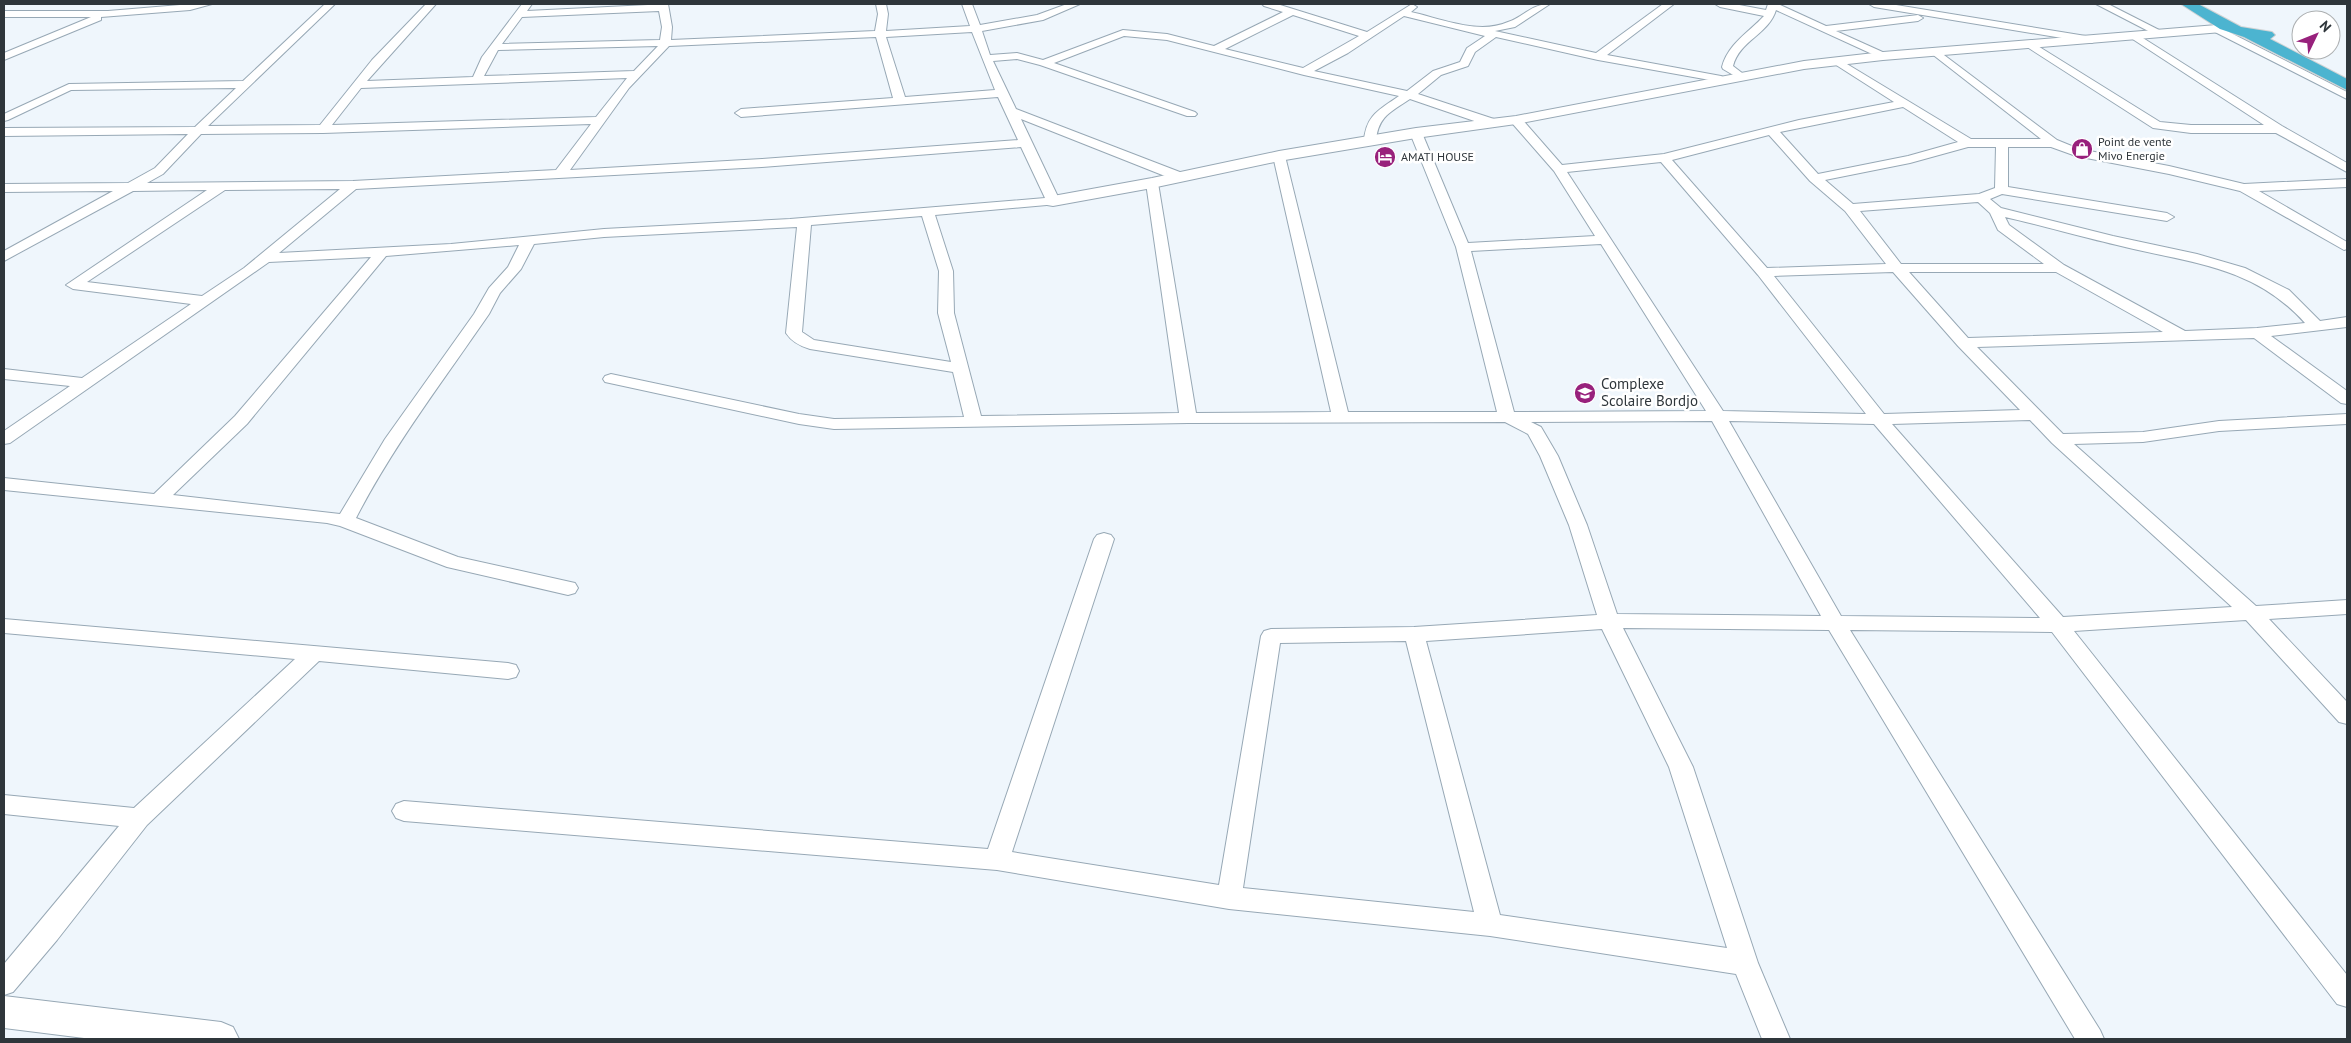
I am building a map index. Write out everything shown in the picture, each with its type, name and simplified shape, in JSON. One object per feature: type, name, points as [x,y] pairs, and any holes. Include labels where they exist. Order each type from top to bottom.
[{"type":"highway","points":[[2188,4],[2224,27],[2254,29],[2274,34],[2291,42]]},
{"type":"highway","points":[[2242,16],[2254,29],[2347,85]]},
{"type":"highway","points":[[2326,60],[2347,70]]},
{"type":"street","points":[[4,14],[108,14],[207,4]]},
{"type":"street","points":[[4,257],[159,171],[199,129],[330,4]]},
{"type":"street","points":[[323,129],[376,62],[431,4]]},
{"type":"street","points":[[477,80],[484,62],[527,4]]},
{"type":"street","points":[[880,4],[883,14],[880,34],[900,102]]},
{"type":"street","points":[[967,4],[986,58],[1012,112],[1024,143],[1053,201]]},
{"type":"street","points":[[494,47],[637,43],[665,45],[975,29],[1039,18],[1075,4]]},
{"type":"street","points":[[1267,4],[1358,31],[1366,36]]},
{"type":"street","points":[[1480,30],[1508,26],[1530,15],[1545,4]]},
{"type":"street","points":[[1598,57],[1668,4]]},
{"type":"street","points":[[1720,4],[1772,8],[1823,28],[1883,56]]},
{"type":"street","points":[[1874,4],[2092,40]]},
{"type":"street","points":[[2091,4],[2104,5],[2160,34]]},
{"type":"street","points":[[520,14],[663,6],[667,27],[665,45],[636,74],[598,120],[560,174]]},
{"type":"street","points":[[1304,72],[1344,51],[1405,8],[1480,30],[1598,57],[1721,79]]},
{"type":"street","points":[[1740,76],[1727,67],[1728,59],[1742,41],[1751,35],[1772,8]]},
{"type":"street","points":[[1214,50],[1291,12]]},
{"type":"street","points":[[4,57],[21,48],[108,14]]},
{"type":"street","points":[[1823,28],[1947,16]]},
{"type":"street","points":[[264,258],[382,252],[604,234],[804,222],[1053,201],[1152,183],[1279,156],[1416,133],[1516,120],[1721,79],[1837,61],[2224,27],[2347,96]]},
{"type":"street","points":[[1370,142],[1371,126],[1379,115],[1437,73],[1464,64],[1471,50],[1493,35],[1480,30]]},
{"type":"street","points":[[1044,64],[1123,33],[1167,37],[1304,72],[1409,95],[1493,123]]},
{"type":"street","points":[[2135,36],[2278,129],[2347,168]]},
{"type":"street","points":[[2029,45],[2157,125],[2166,128],[2191,130],[2278,129]]},
{"type":"street","points":[[4,49],[21,48]]},
{"type":"street","points":[[1936,52],[2053,143],[2076,152],[2169,170],[2244,188],[2347,183]]},
{"type":"street","points":[[986,58],[1017,56],[1191,114]]},
{"type":"street","points":[[1837,61],[1968,142]]},
{"type":"street","points":[[358,85],[636,74]]},
{"type":"street","points":[[4,118],[69,87],[248,84]]},
{"type":"street","points":[[741,113],[1003,93]]},
{"type":"street","points":[[1559,168],[1664,158],[1772,131],[1906,103]]},
{"type":"street","points":[[1012,112],[1180,177]]},
{"type":"street","points":[[4,132],[323,129],[598,120]]},
{"type":"street","points":[[1516,120],[1559,168],[1718,416],[1835,622],[2090,1039]]},
{"type":"street","points":[[1772,131],[1815,178],[1850,208],[1898,268],[1964,343],[2034,415],[2058,439],[2250,612],[2347,716]]},
{"type":"street","points":[[1416,133],[1463,247],[1508,416],[1535,431],[1549,456],[1578,525],[1609,621],[1681,766],[1745,963],[1776,1039]]},
{"type":"street","points":[[1815,178],[1910,159],[1968,142],[2053,143]]},
{"type":"street","points":[[4,188],[353,185],[788,162],[1024,143]]},
{"type":"street","points":[[2002,143],[2002,190]]},
{"type":"street","points":[[1279,156],[1340,417]]},
{"type":"street","points":[[1664,158],[1763,272],[1880,419],[2058,625],[2347,995]]},
{"type":"street","points":[[1152,183],[1188,418]]},
{"type":"street","points":[[4,439],[205,301],[264,258],[353,185]]},
{"type":"street","points":[[205,301],[73,286],[222,186]]},
{"type":"street","points":[[2244,188],[2344,246]]},
{"type":"street","points":[[1850,208],[1981,198],[2002,190],[2167,217]]},
{"type":"street","points":[[1981,198],[1996,211],[2003,227],[2059,268],[2182,335]]},
{"type":"street","points":[[1996,211],[2112,240],[2194,257],[2254,278],[2289,298],[2315,324]]},
{"type":"street","points":[[927,212],[946,271],[946,314],[974,422]]},
{"type":"street","points":[[804,222],[796,295],[794,333],[796,337],[810,344],[960,368]]},
{"type":"street","points":[[345,521],[362,488],[394,439],[481,314],[494,291],[514,269],[529,240]]},
{"type":"street","points":[[1463,247],[1605,240]]},
{"type":"street","points":[[159,499],[241,420],[382,252]]},
{"type":"street","points":[[1763,272],[1898,268],[2059,268]]},
{"type":"street","points":[[1964,343],[2257,333],[2315,324],[2347,322]]},
{"type":"street","points":[[2257,333],[2347,399]]},
{"type":"street","points":[[4,374],[84,383]]},
{"type":"street","points":[[611,379],[817,422],[1508,416],[1718,416],[1880,419],[2034,415]]},
{"type":"street","points":[[2058,439],[2144,437],[2219,426],[2347,419]]},
{"type":"street","points":[[4,484],[312,515],[345,521],[454,562],[568,588]]},
{"type":"street","points":[[997,860],[1104,539]]},
{"type":"street","points":[[1229,898],[1271,636],[1414,634],[1609,621],[2058,625],[2347,607]]},
{"type":"street","points":[[4,626],[508,671]]},
{"type":"street","points":[[1414,634],[1490,924]]},
{"type":"street","points":[[4,983],[54,925],[139,818],[314,653]]},
{"type":"street","points":[[4,804],[139,818]]},
{"type":"street","points":[[404,811],[997,860],[1229,898],[1490,924],[1745,963]]},
{"type":"street","points":[[4,1012],[221,1039]]},
{"type":"place","name":"Point de vente Mivo Energie","points":[[2082,149]]},
{"type":"place","name":"AMATI HOUSE","points":[[1385,157]]},
{"type":"place","name":"Complexe Scolaire Bordjo","points":[[1585,393]]}]
